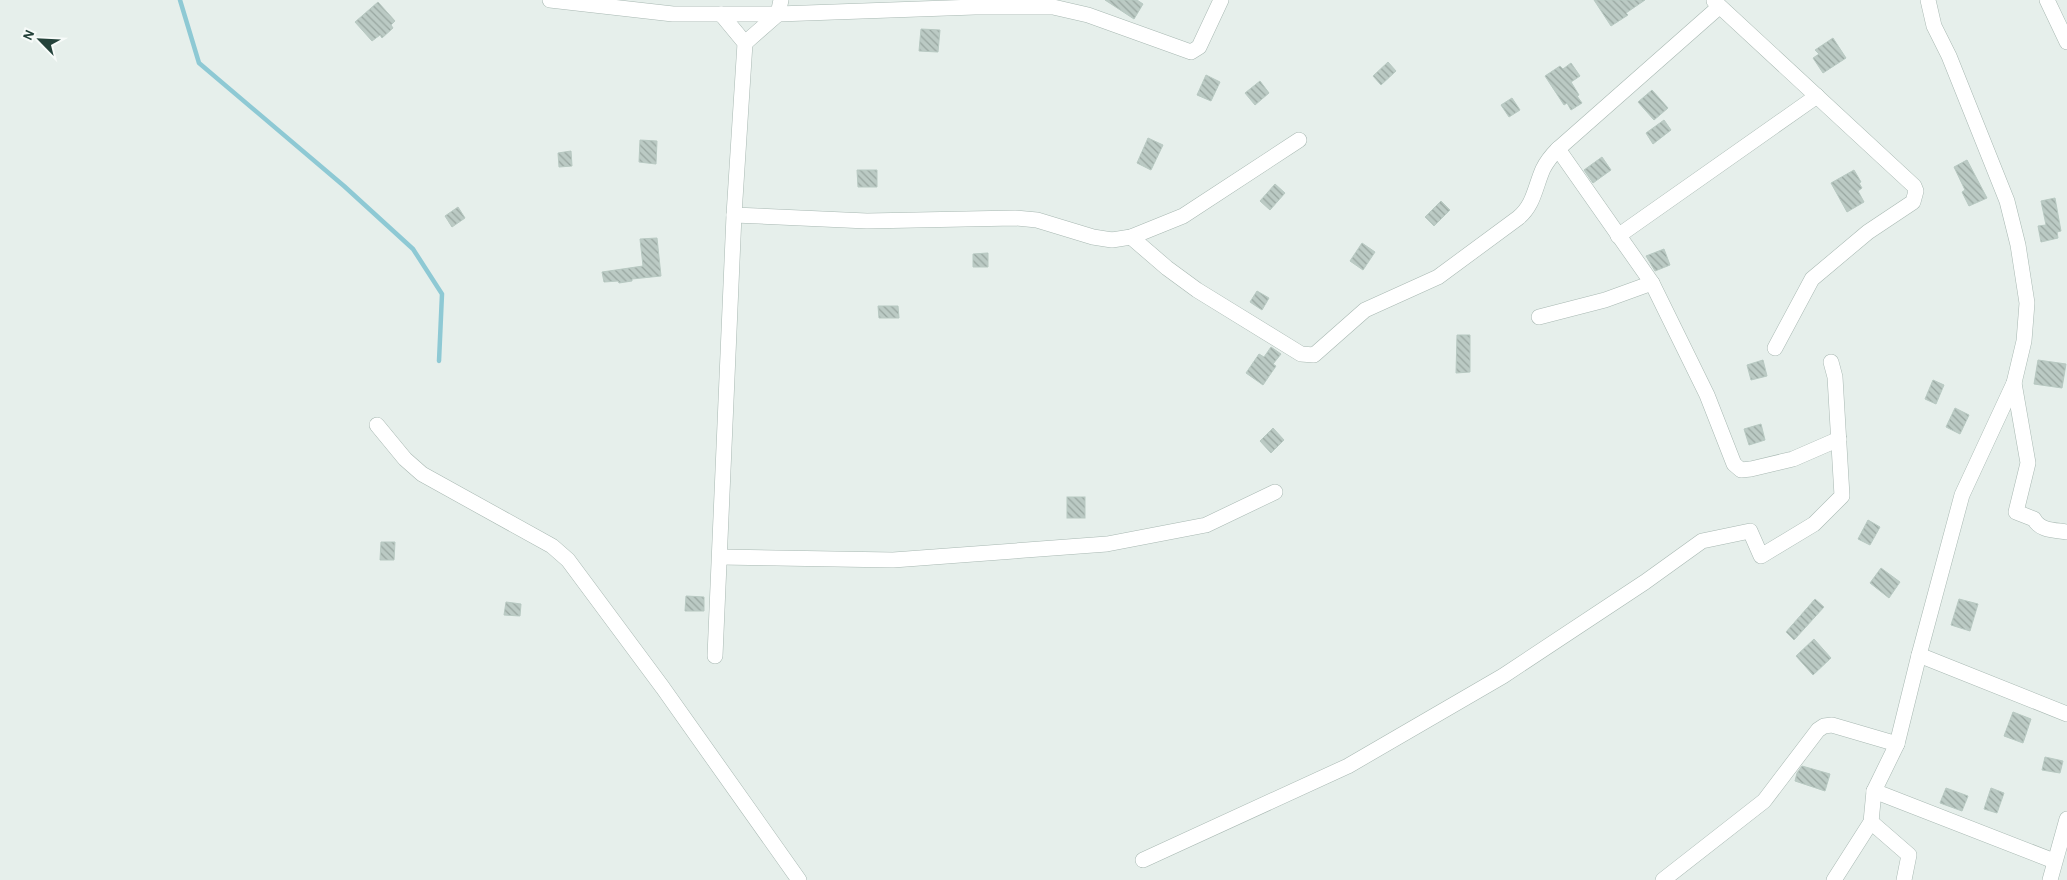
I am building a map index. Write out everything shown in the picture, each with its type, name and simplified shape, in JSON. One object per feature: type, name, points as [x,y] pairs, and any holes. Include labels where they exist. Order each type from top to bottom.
[{"type":"street","points":[[550,0],[673,14],[721,14],[779,7],[1053,7],[1088,15],[1191,52],[1199,47],[1221,0]]},
{"type":"street","points":[[1834,880],[1871,822],[1874,791],[1897,744],[1962,495],[2014,383],[2024,341],[2027,303],[2018,245],[2006,202],[1949,56],[1934,26],[1928,0]]},
{"type":"street","points":[[2048,0],[2067,42]]},
{"type":"street","points":[[1131,237],[1167,268],[1198,290],[1301,354],[1307,356],[1314,355],[1365,310],[1438,277],[1526,212],[1544,168],[1558,149],[1716,4],[1914,186],[1916,190],[1913,202],[1868,232],[1812,278],[1775,348]]},
{"type":"street","points":[[715,656],[734,216],[745,43],[779,7]]},
{"type":"street","points":[[721,14],[745,43]]},
{"type":"street","points":[[1618,236],[1817,96]]},
{"type":"street","points":[[734,216],[867,221],[1015,218],[1037,220],[1093,237],[1112,240],[1131,237],[1182,216],[1299,140]]},
{"type":"street","points":[[1558,149],[1652,283],[1707,395],[1738,468],[1746,471],[1793,458],[1839,439]]},
{"type":"street","points":[[1539,316],[1605,300],[1652,283]]},
{"type":"street","points":[[1144,860],[1348,766],[1503,676],[1645,582],[1702,541],[1750,531],[1761,556],[1814,524],[1842,496],[1835,378],[1831,362]]},
{"type":"street","points":[[2014,383],[2028,463],[2016,512],[2034,519],[2043,528],[2067,532]]},
{"type":"street","points":[[377,426],[405,459],[422,474],[552,546],[568,560],[663,688],[799,880]]},
{"type":"street","points":[[720,557],[892,560],[1107,544],[1206,525],[1275,492]]},
{"type":"street","points":[[1919,655],[2067,714]]},
{"type":"street","points":[[1663,880],[1764,801],[1818,730],[1824,726],[1832,725],[1897,744]]},
{"type":"street","points":[[1874,791],[2054,862]]},
{"type":"street","points":[[2050,880],[2067,819]]},
{"type":"street","points":[[1871,822],[1909,855],[1904,880]]},
{"type":"building","points":[[1105,0],[1137,0],[1143,4],[1134,19]]},
{"type":"building","points":[[1594,0],[1645,0],[1626,13],[1628,15],[1611,26]]},
{"type":"building","points":[[378,2],[395,21],[391,25],[393,28],[382,38],[380,35],[372,41],[355,22]]},
{"type":"building","points":[[921,29],[940,30],[938,52],[919,51]]},
{"type":"building","points":[[1833,38],[1846,58],[1823,73],[1813,58],[1819,54],[1815,50]]},
{"type":"building","points":[[1388,62],[1396,71],[1381,85],[1373,76]]},
{"type":"building","points":[[1571,63],[1580,76],[1571,82],[1582,103],[1571,110],[1567,103],[1564,105],[1545,76],[1560,66],[1563,69]]},
{"type":"building","points":[[1206,75],[1220,82],[1211,101],[1197,95]]},
{"type":"building","points":[[1260,81],[1269,93],[1255,105],[1245,93]]},
{"type":"building","points":[[1652,90],[1668,108],[1654,120],[1638,102]]},
{"type":"building","points":[[1512,98],[1520,110],[1509,117],[1501,105]]},
{"type":"building","points":[[1664,120],[1671,130],[1653,144],[1646,133]]},
{"type":"building","points":[[1148,138],[1163,145],[1151,170],[1137,163]]},
{"type":"building","points":[[640,140],[657,141],[656,164],[639,162]]},
{"type":"building","points":[[571,151],[572,166],[559,167],[558,153]]},
{"type":"building","points":[[1602,157],[1611,170],[1593,183],[1584,170]]},
{"type":"building","points":[[1967,160],[1987,198],[1969,206],[1962,192],[1965,190],[1954,167]]},
{"type":"building","points":[[857,170],[877,170],[877,187],[858,187]]},
{"type":"building","points":[[1854,170],[1861,182],[1859,183],[1862,188],[1858,191],[1864,202],[1847,212],[1831,183]]},
{"type":"building","points":[[1275,184],[1285,193],[1270,210],[1260,201]]},
{"type":"building","points":[[2055,198],[2061,231],[2057,232],[2058,238],[2041,242],[2038,226],[2046,225],[2041,201]]},
{"type":"building","points":[[1441,201],[1450,210],[1434,226],[1425,217]]},
{"type":"building","points":[[458,207],[465,218],[452,227],[445,216]]},
{"type":"building","points":[[657,238],[661,276],[632,279],[632,281],[619,283],[618,281],[604,282],[602,272],[643,266],[640,239]]},
{"type":"building","points":[[1362,243],[1375,252],[1363,270],[1350,261]]},
{"type":"building","points":[[1664,249],[1670,265],[1655,271],[1646,256]]},
{"type":"building","points":[[988,253],[988,267],[973,267],[973,254]]},
{"type":"building","points":[[1257,291],[1269,298],[1262,310],[1250,302]]},
{"type":"building","points":[[878,306],[898,306],[899,318],[879,318]]},
{"type":"building","points":[[1457,335],[1470,335],[1470,372],[1456,373]]},
{"type":"building","points":[[1271,347],[1281,354],[1273,364],[1276,366],[1263,385],[1246,373],[1259,354],[1264,357]]},
{"type":"building","points":[[1763,360],[1767,376],[1751,380],[1747,365]]},
{"type":"building","points":[[2038,360],[2066,364],[2062,388],[2034,384]]},
{"type":"building","points":[[1933,380],[1944,385],[1936,404],[1925,399]]},
{"type":"building","points":[[1955,408],[1969,415],[1960,434],[1946,427]]},
{"type":"building","points":[[1761,424],[1765,440],[1749,445],[1744,429]]},
{"type":"building","points":[[1273,428],[1284,440],[1271,453],[1260,441]]},
{"type":"building","points":[[1067,497],[1085,497],[1085,518],[1067,518]]},
{"type":"building","points":[[1868,520],[1880,527],[1870,545],[1858,539]]},
{"type":"building","points":[[381,542],[395,542],[394,560],[380,560]]},
{"type":"building","points":[[1881,568],[1900,582],[1889,598],[1870,583]]},
{"type":"building","points":[[686,596],[704,597],[704,611],[685,611]]},
{"type":"building","points":[[1815,599],[1824,607],[1794,640],[1786,632]]},
{"type":"building","points":[[1959,599],[1978,604],[1970,631],[1951,625]]},
{"type":"building","points":[[506,602],[521,604],[520,616],[504,615]]},
{"type":"building","points":[[1814,639],[1831,658],[1813,675],[1796,656]]},
{"type":"building","points":[[2013,712],[2031,719],[2023,743],[2004,736]]},
{"type":"building","points":[[2045,757],[2063,761],[2060,773],[2042,770]]},
{"type":"building","points":[[1802,766],[1830,774],[1825,791],[1795,781],[1797,773]]},
{"type":"building","points":[[1946,788],[1968,796],[1962,811],[1940,803]]},
{"type":"building","points":[[1991,788],[2004,793],[1997,813],[1984,809]]},
{"type":"waterway","points":[[180,0],[199,63],[344,186],[413,249],[442,294],[439,361]]}]
